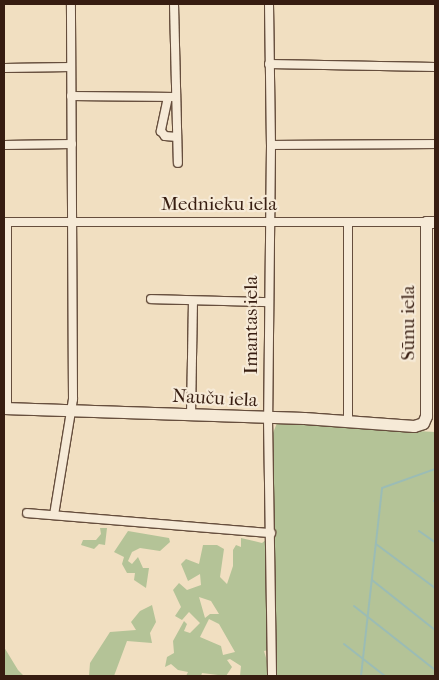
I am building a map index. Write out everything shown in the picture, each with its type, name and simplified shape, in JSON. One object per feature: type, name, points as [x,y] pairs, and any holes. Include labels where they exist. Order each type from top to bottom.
[{"type":"street","points":[[54,515],[70,409],[74,398],[71,4]]},
{"type":"street","points":[[174,4],[172,97],[178,163]]},
{"type":"street","name":"Imantas iela","points":[[269,4],[271,145],[268,419],[272,676]]},
{"type":"street","points":[[269,64],[435,67]]},
{"type":"street","points":[[4,68],[71,67]]},
{"type":"street","points":[[71,96],[172,97]]},
{"type":"street","points":[[172,97],[161,131],[165,136],[177,137]]},
{"type":"street","points":[[4,145],[72,144]]},
{"type":"street","points":[[271,145],[435,144]]},
{"type":"street","points":[[6,222],[6,408]]},
{"type":"street","name":"Mednieku iela","points":[[6,222],[73,224],[431,222]]},
{"type":"street","name":"Sūnu iela","points":[[423,423],[426,416],[431,222]]},
{"type":"street","points":[[348,223],[348,421]]},
{"type":"street","points":[[151,299],[268,302]]},
{"type":"street","points":[[192,415],[193,301]]},
{"type":"street","name":"Nauču iela","points":[[6,408],[348,421],[414,426],[423,423]]},
{"type":"street","points":[[27,513],[271,533]]},
{"type":"green space","points":[[277,423],[435,432],[435,676],[276,676],[273,433]]},
{"type":"green space","points":[[100,528],[107,528],[105,545],[99,544],[94,549],[81,545],[83,540],[96,540],[101,534]]},
{"type":"green space","points":[[128,531],[169,538],[170,542],[160,551],[140,548],[132,552],[128,561],[132,564],[138,557],[143,568],[149,568],[146,588],[134,580],[135,573],[127,573],[122,564],[124,557],[114,552]]},
{"type":"green space","points":[[241,538],[262,543],[268,538],[270,560],[266,566],[270,571],[266,579],[270,584],[270,625],[267,630],[269,650],[264,651],[270,671],[267,676],[240,676],[241,666],[230,659],[227,660],[232,667],[226,676],[202,673],[201,676],[186,676],[188,672],[178,670],[171,664],[165,667],[167,657],[174,653],[173,641],[184,621],[187,624],[184,631],[190,633],[200,623],[189,612],[182,620],[175,616],[181,607],[173,590],[179,583],[187,590],[201,585],[200,574],[188,581],[181,564],[186,559],[199,564],[203,545],[217,545],[224,549],[220,577],[227,584],[233,566],[233,550],[236,545],[241,547]],"holes":[[[199,597],[211,601],[219,614],[210,614],[205,618]],[[209,619],[219,624],[235,652],[223,655],[221,646],[200,637]]]},
{"type":"green space","points":[[152,605],[156,622],[150,633],[152,643],[127,641],[114,676],[89,676],[90,663],[110,632],[136,630],[131,622],[140,611]]},
{"type":"green space","points":[[4,647],[18,670],[24,676],[4,676]]},
{"type":"waterway","points":[[361,676],[382,488],[435,469]]},
{"type":"waterway","points":[[419,531],[435,542]]},
{"type":"waterway","points":[[376,544],[435,588]]},
{"type":"waterway","points":[[372,580],[435,630]]},
{"type":"waterway","points":[[354,606],[435,670]]},
{"type":"waterway","points":[[344,644],[385,676]]}]
